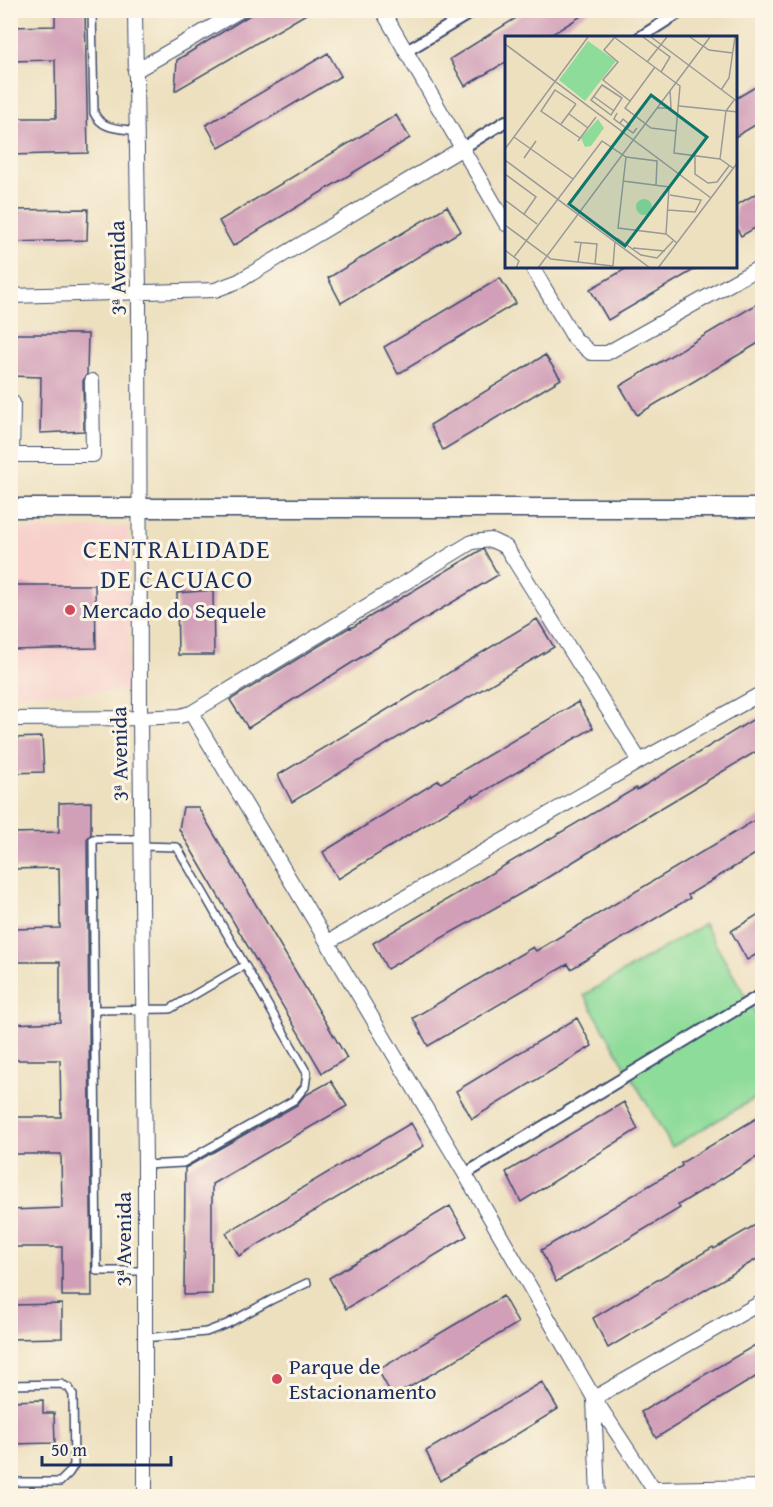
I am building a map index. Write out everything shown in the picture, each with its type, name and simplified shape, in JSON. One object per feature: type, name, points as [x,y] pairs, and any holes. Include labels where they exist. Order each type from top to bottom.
[{"type":"street","name":"3ª Avenida","points":[[135,10],[145,1165],[145,1497]]},
{"type":"street","points":[[135,71],[241,10]]},
{"type":"street","points":[[382,10],[505,222]]},
{"type":"street","points":[[405,52],[475,10]]},
{"type":"street","points":[[642,36],[683,10]]},
{"type":"street","points":[[10,296],[215,290],[239,280],[505,122]]},
{"type":"street","points":[[533,268],[574,338],[591,353],[607,353],[762,266]]},
{"type":"street","points":[[10,399],[13,403],[11,454],[93,455],[92,381]]},
{"type":"street","points":[[10,508],[762,508]]},
{"type":"street","points":[[10,719],[140,718],[180,716],[191,713],[472,542],[491,540],[506,547],[640,761]]},
{"type":"street","points":[[328,942],[762,693]]},
{"type":"street","points":[[191,713],[465,1174],[594,1398],[656,1493],[762,1487]]},
{"type":"street","points":[[465,1174],[762,994]]},
{"type":"street","points":[[594,1398],[762,1302]]},
{"type":"street","points":[[594,1398],[598,1497]]},
{"type":"lane","points":[[92,10],[94,113],[103,125],[136,131]]},
{"type":"lane","points":[[144,1271],[97,1271],[93,839],[177,847],[307,1073],[305,1087],[294,1100],[183,1163],[145,1165]]},
{"type":"lane","points":[[95,1010],[170,1009],[245,965]]},
{"type":"lane","points":[[144,1338],[206,1332],[227,1324],[307,1283]]},
{"type":"lane","points":[[10,1385],[61,1384],[69,1388],[73,1395],[74,1465],[60,1482],[10,1482]]},
{"type":"shaded area","name":"Mercado do Sequele","points":[[128,527],[130,691],[11,694],[10,530]]},
{"type":"green space","points":[[704,924],[762,1025],[762,1094],[672,1147],[584,995]]},
{"type":"building","points":[[55,10],[85,10],[88,153],[10,155],[10,118],[56,118],[55,60],[10,61],[10,27],[55,26]]},
{"type":"building","points":[[258,10],[313,10],[175,91],[177,60]]},
{"type":"building","points":[[529,10],[591,10],[549,36],[505,36],[505,63],[465,86],[450,59]]},
{"type":"building","points":[[328,53],[341,76],[219,148],[206,125]]},
{"type":"building","points":[[762,83],[762,121],[737,136],[737,98]]},
{"type":"building","points":[[396,115],[410,138],[233,246],[219,221]]},
{"type":"building","points":[[762,190],[762,224],[741,236],[737,229],[737,205]]},
{"type":"building","points":[[447,206],[461,231],[341,303],[328,278]]},
{"type":"building","points":[[88,209],[87,240],[10,242],[10,210]]},
{"type":"building","points":[[627,268],[697,268],[608,320],[590,289]]},
{"type":"building","points":[[500,278],[516,303],[398,374],[384,347]]},
{"type":"building","points":[[762,301],[762,341],[637,415],[620,386]]},
{"type":"building","points":[[10,334],[88,334],[87,374],[83,381],[84,431],[40,433],[41,377],[10,376]]},
{"type":"building","points":[[545,355],[561,379],[443,450],[430,425]]},
{"type":"building","points":[[484,550],[498,575],[248,728],[230,700]]},
{"type":"building","points":[[10,585],[95,585],[96,648],[10,650]]},
{"type":"building","points":[[213,590],[214,655],[178,655],[177,593]]},
{"type":"building","points":[[537,619],[554,647],[429,721],[428,719],[292,802],[278,775]]},
{"type":"building","points":[[578,702],[593,728],[474,797],[473,795],[338,879],[323,852],[439,780],[441,783]]},
{"type":"building","points":[[762,714],[762,748],[532,887],[387,969],[373,943],[636,788],[637,790]]},
{"type":"building","points":[[42,737],[44,772],[10,773],[10,738]]},
{"type":"building","points":[[91,802],[91,834],[87,839],[92,1296],[62,1296],[62,1247],[10,1247],[10,1210],[62,1208],[61,1154],[10,1154],[10,1117],[61,1117],[60,1060],[10,1060],[10,1024],[60,1022],[60,962],[10,962],[10,929],[60,928],[59,868],[10,869],[10,833],[59,832],[59,803]]},
{"type":"building","points":[[183,807],[198,807],[347,1058],[322,1073],[179,829]]},
{"type":"building","points":[[762,816],[762,850],[688,895],[690,898],[571,969],[568,964],[428,1046],[413,1018],[533,947],[536,951]]},
{"type":"building","points":[[762,912],[762,951],[747,960],[731,931]]},
{"type":"building","points":[[577,1018],[592,1046],[472,1119],[456,1091]]},
{"type":"building","points":[[331,1081],[347,1106],[212,1184],[212,1294],[184,1295],[185,1168],[297,1105],[304,1096]]},
{"type":"building","points":[[624,1102],[638,1129],[521,1202],[506,1172]]},
{"type":"building","points":[[762,1115],[762,1154],[678,1205],[680,1208],[556,1282],[541,1250],[682,1166],[681,1163]]},
{"type":"building","points":[[411,1123],[424,1146],[239,1256],[226,1233]]},
{"type":"building","points":[[450,1206],[467,1236],[346,1309],[329,1278]]},
{"type":"building","points":[[762,1221],[762,1256],[608,1348],[593,1318],[713,1247],[714,1249]]},
{"type":"building","points":[[503,1296],[518,1323],[393,1397],[378,1370]]},
{"type":"building","points":[[62,1304],[62,1338],[10,1339],[10,1305]]},
{"type":"building","points":[[762,1341],[762,1373],[656,1438],[641,1412]]},
{"type":"building","points":[[542,1382],[558,1409],[440,1481],[426,1451]]},
{"type":"building","points":[[43,1400],[43,1413],[54,1413],[55,1443],[10,1444],[10,1401]]},
{"type":"place","name":"Mercado do Sequele","points":[[70,610]]},
{"type":"place","name":"Parque de Estacionamento","points":[[277,1379]]},
{"type":"district","name":"CENTRALIDADE DE CACUACO","points":[[177,564]]}]
